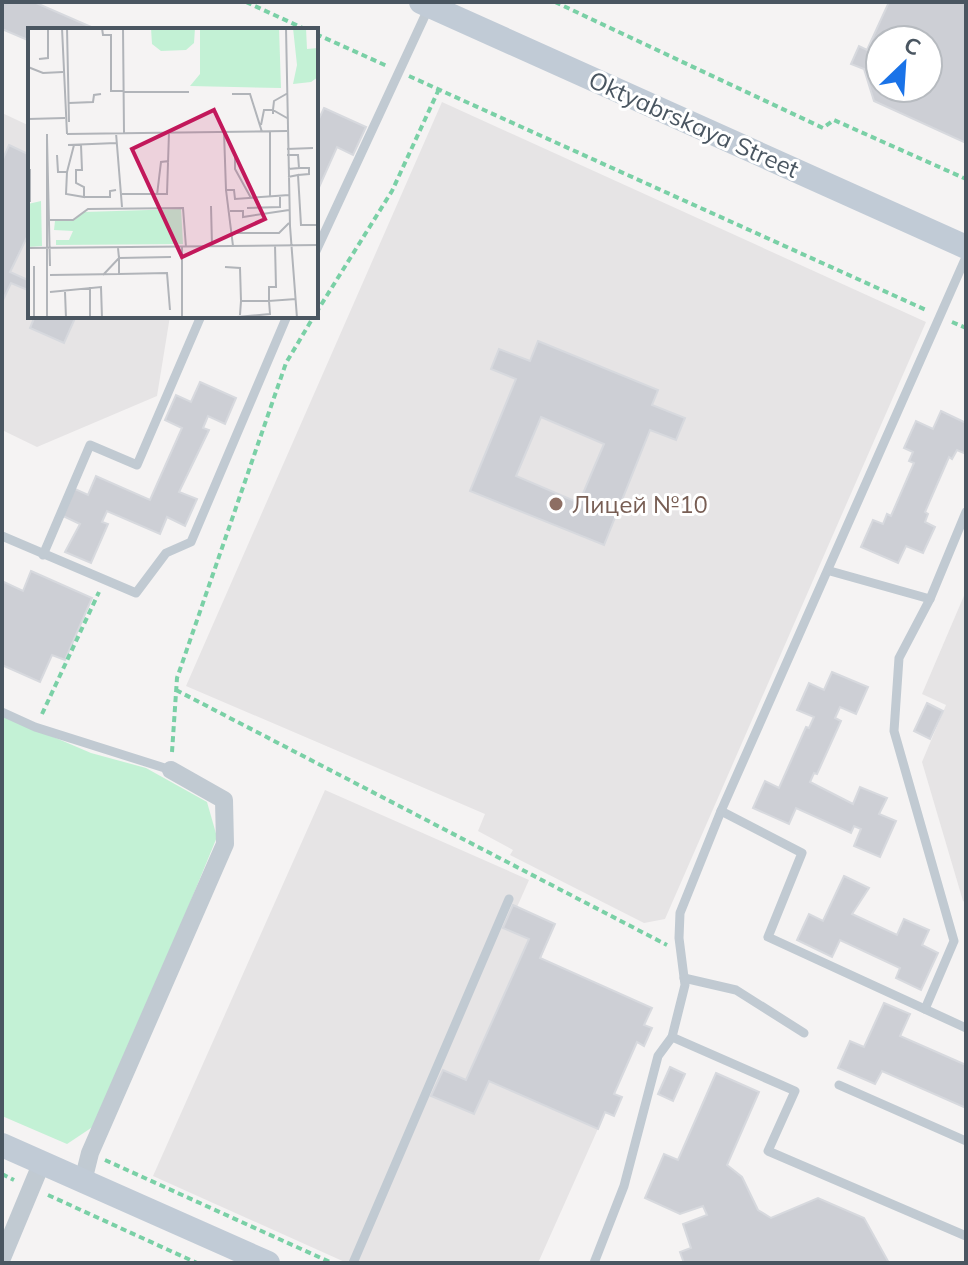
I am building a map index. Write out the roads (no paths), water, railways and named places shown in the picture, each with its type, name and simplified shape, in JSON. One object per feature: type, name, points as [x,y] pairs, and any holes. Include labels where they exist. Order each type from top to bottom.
[{"type":"street","name":"Oktyabrskaya Street","points":[[426,4],[966,247]]},
{"type":"street","points":[[83,1181],[90,1153],[225,844],[224,800],[171,770]]},
{"type":"street","points":[[2,1145],[268,1263]]},
{"type":"street","points":[[2,1258],[42,1162]]},
{"type":"lane","points":[[318,247],[399,72],[426,4]]},
{"type":"lane","points":[[595,1263],[624,1186],[658,1056],[672,1037],[684,978],[680,913],[721,811],[830,571],[966,257]]},
{"type":"lane","points":[[43,555],[90,445],[137,465],[200,318]]},
{"type":"lane","points":[[2,536],[136,593],[166,553],[191,542],[286,318]]},
{"type":"lane","points":[[925,1009],[954,941],[894,731],[899,658],[930,599],[966,512]]},
{"type":"lane","points":[[830,571],[930,599]]},
{"type":"lane","points":[[2,712],[35,727],[171,770]]},
{"type":"lane","points":[[721,811],[802,853],[768,937],[966,1028]]},
{"type":"lane","points":[[353,1263],[509,899]]},
{"type":"lane","points":[[684,978],[736,990],[804,1033]]},
{"type":"lane","points":[[672,1037],[795,1091],[768,1151],[966,1236]]},
{"type":"lane","points":[[839,1085],[966,1141]]},
{"type":"place","name":"Лицей №10","points":[[556,504]]}]
